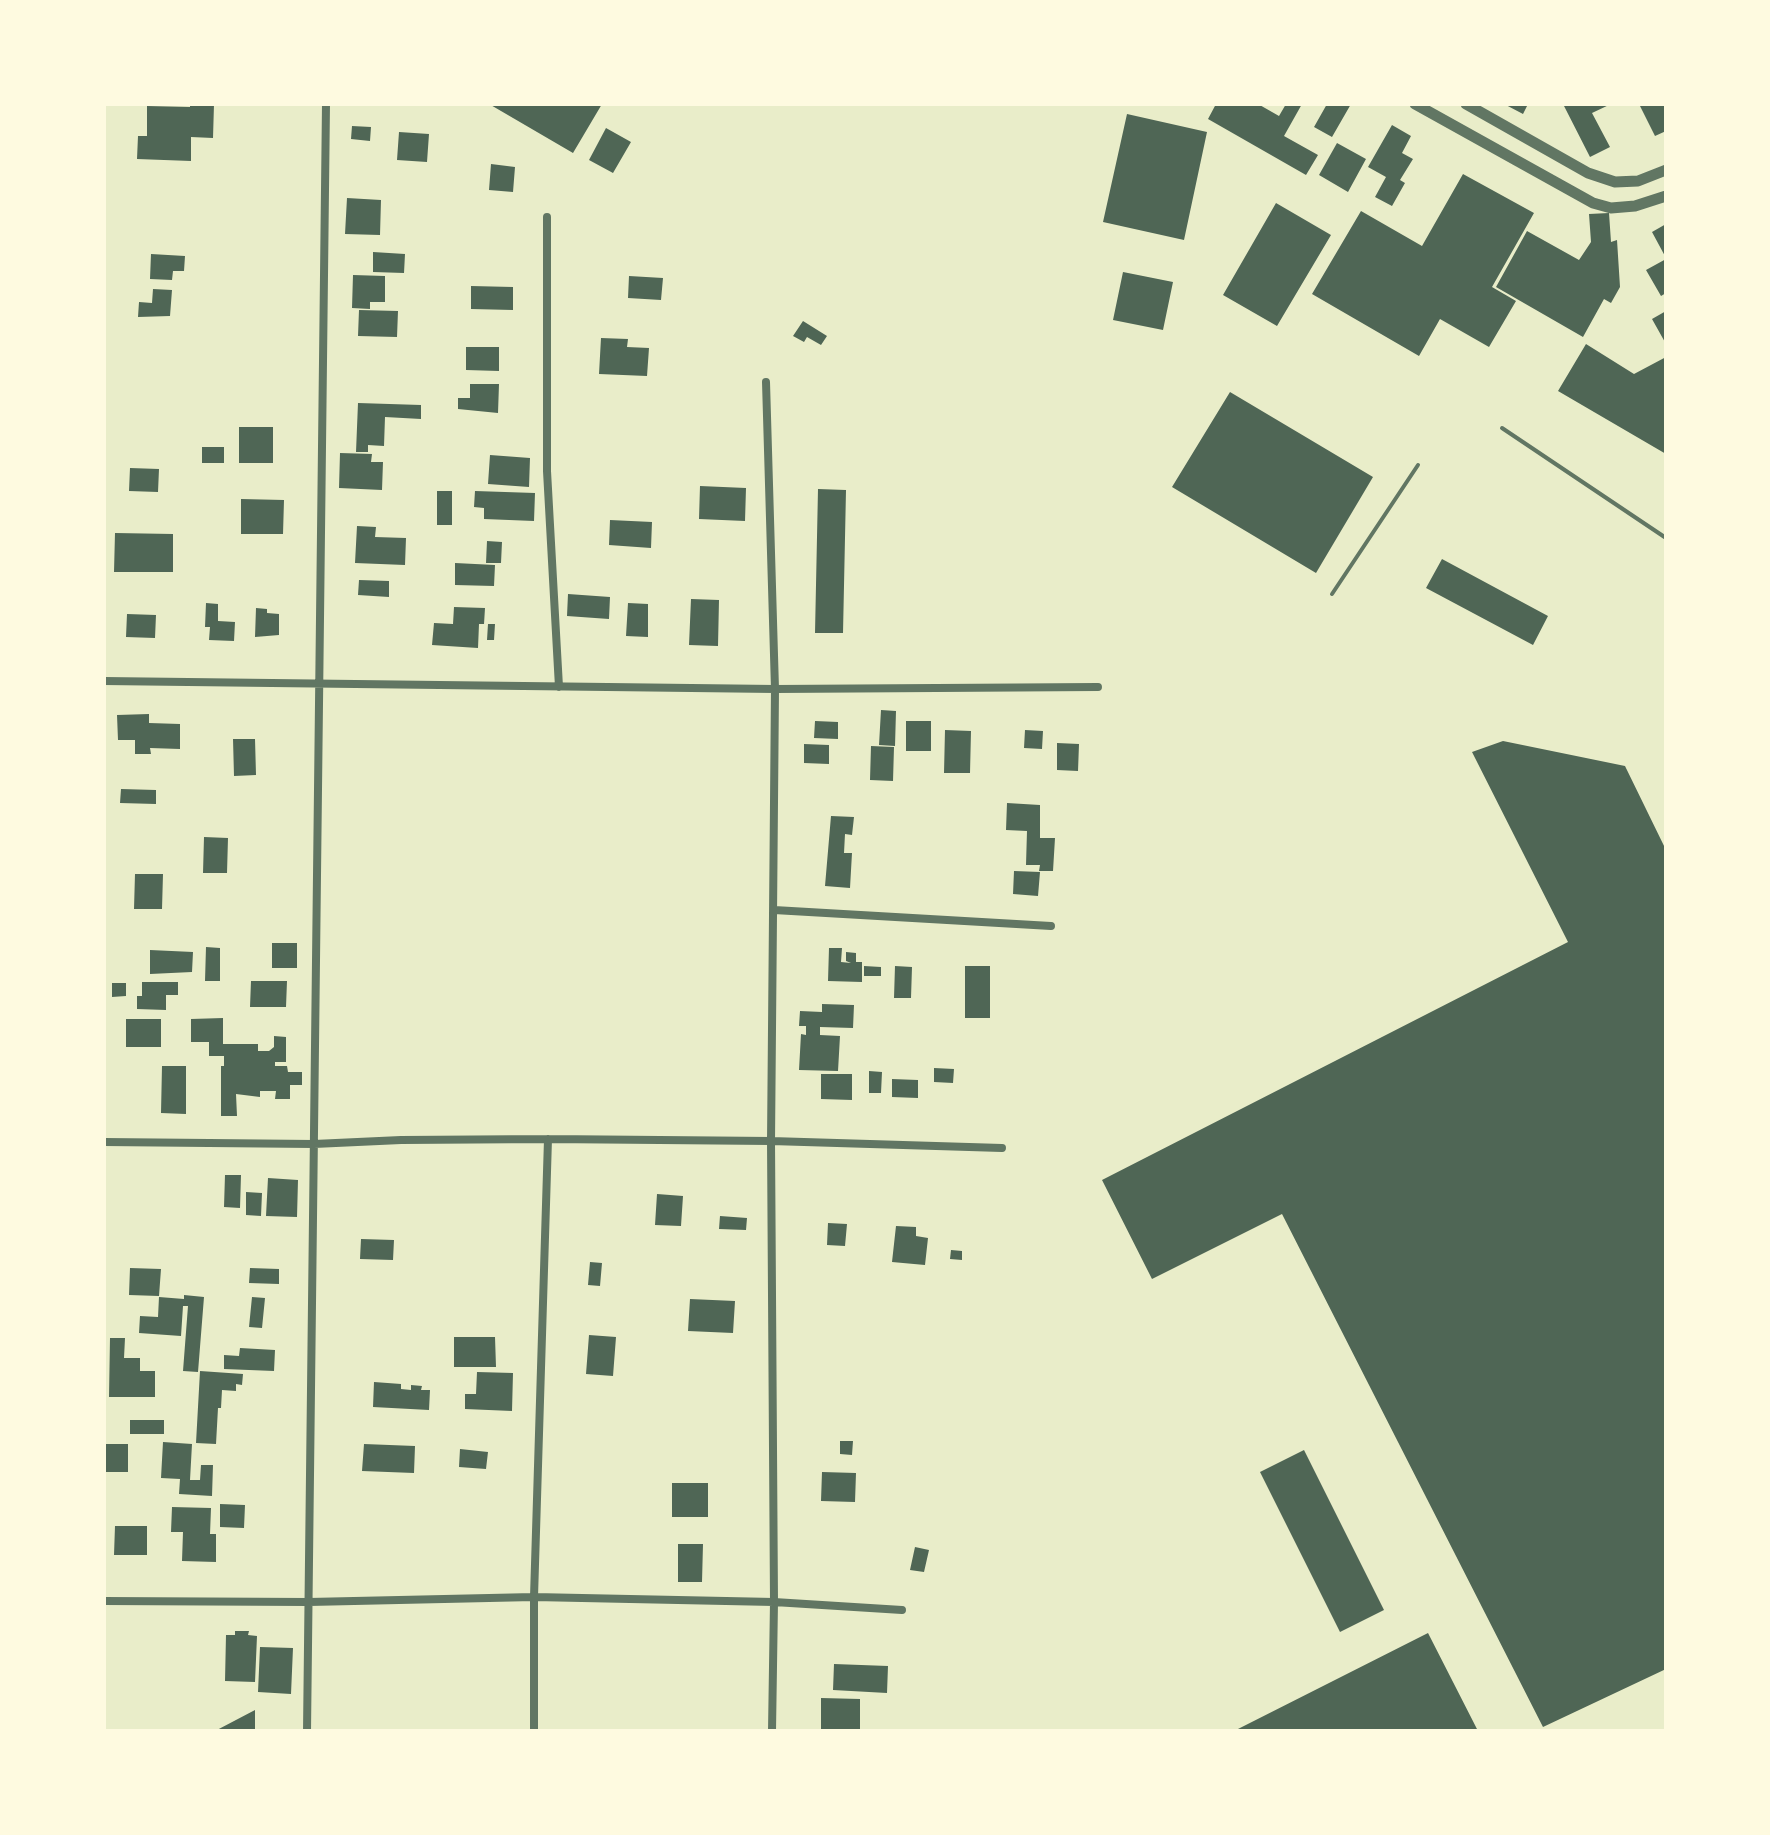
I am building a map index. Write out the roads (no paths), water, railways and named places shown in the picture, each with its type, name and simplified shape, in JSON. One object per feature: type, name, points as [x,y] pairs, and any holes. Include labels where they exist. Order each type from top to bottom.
[{"type":"street","points":[[307,1731],[326,104]]},
{"type":"street","points":[[1415,104],[1593,203],[1611,208],[1635,206],[1666,196]]},
{"type":"street","points":[[1466,104],[1588,173],[1615,182],[1638,181],[1666,170]]},
{"type":"street","points":[[547,217],[547,471],[559,687]]},
{"type":"street","points":[[766,382],[775,689],[771,1141],[772,1731]]},
{"type":"street","points":[[104,681],[775,689],[1098,687]]},
{"type":"street","points":[[774,910],[1051,926]]},
{"type":"street","points":[[534,1731],[534,1597],[548,1139]]},
{"type":"street","points":[[104,1142],[314,1144],[548,1139],[771,1141],[1002,1148]]},
{"type":"street","points":[[104,1601],[309,1602],[534,1597],[774,1602],[902,1610]]},
{"type":"lane","points":[[1502,428],[1666,538]]},
{"type":"lane","points":[[1332,594],[1418,465]]}]
